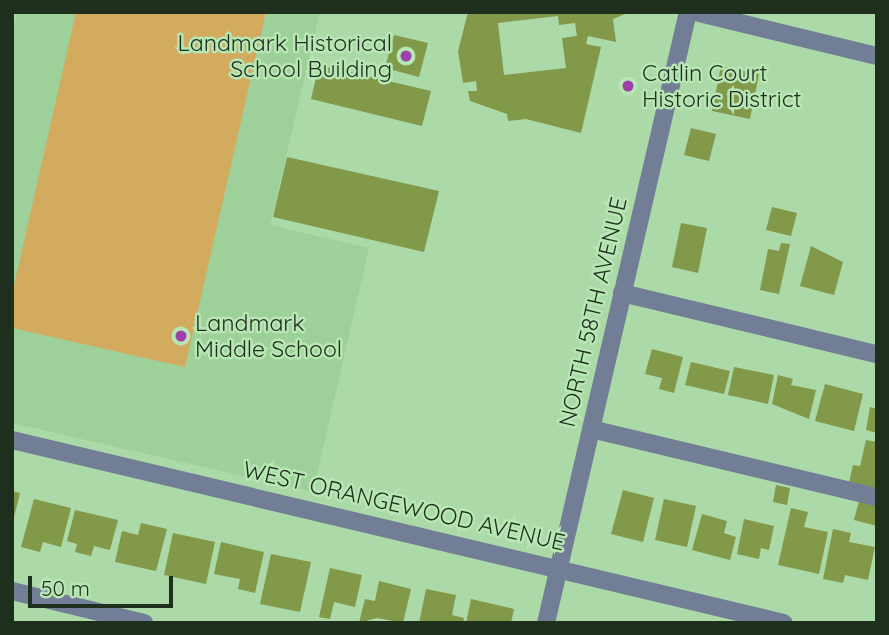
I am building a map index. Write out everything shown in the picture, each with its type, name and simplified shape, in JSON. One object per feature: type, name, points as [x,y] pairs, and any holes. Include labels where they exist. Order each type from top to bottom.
[{"type":"street","name":"NORTH 58TH AVENUE","points":[[546,623],[688,12]]},
{"type":"street","points":[[695,12],[877,56]]},
{"type":"street","points":[[622,293],[877,354]]},
{"type":"street","points":[[591,429],[877,497]]},
{"type":"street","name":"WEST ORANGEWOOD AVENUE","points":[[12,440],[559,567],[784,623]]},
{"type":"street","points":[[12,591],[144,623]]},
{"type":"shaded area","name":"Landmark Middle School","points":[[17,12],[320,12],[270,225],[369,248],[313,492],[12,423],[12,34]]},
{"type":"shaded area","points":[[76,12],[266,12],[185,367],[12,328],[12,294]]},
{"type":"building","points":[[468,12],[630,12],[613,19],[616,42],[588,36],[586,44],[601,47],[581,133],[526,119],[508,121],[507,114],[470,101],[468,91],[477,91],[476,81],[463,83],[458,51]],"holes":[[[558,16],[559,25],[575,23],[577,36],[562,38],[566,68],[504,75],[498,23]]]},
{"type":"building","name":"Landmark Historical School Building","points":[[394,35],[428,43],[419,77],[385,68]]},
{"type":"building","points":[[319,65],[431,91],[422,126],[311,99]]},
{"type":"building","points":[[721,66],[759,74],[750,119],[712,111]]},
{"type":"building","points":[[691,128],[716,134],[709,161],[684,155]]},
{"type":"building","points":[[287,157],[439,191],[424,252],[273,217]]},
{"type":"building","points":[[772,207],[797,213],[791,236],[766,230]]},
{"type":"building","points":[[681,223],[707,228],[698,273],[672,267]]},
{"type":"building","points":[[781,243],[790,244],[779,294],[760,290],[768,249],[779,251]]},
{"type":"building","points":[[811,246],[843,262],[834,295],[800,286]]},
{"type":"building","points":[[652,349],[683,357],[674,393],[659,389],[662,378],[645,374]]},
{"type":"building","points":[[691,362],[730,371],[724,394],[685,385]]},
{"type":"building","points":[[734,367],[774,375],[768,404],[728,395]]},
{"type":"building","points":[[778,375],[793,379],[791,385],[816,390],[809,419],[772,404]]},
{"type":"building","points":[[825,384],[863,394],[854,431],[815,421]]},
{"type":"building","points":[[870,407],[877,409],[877,433],[866,430]]},
{"type":"building","points":[[866,440],[877,442],[877,490],[849,483],[853,465],[860,466]]},
{"type":"building","points":[[776,485],[790,488],[787,505],[773,502]]},
{"type":"building","points":[[623,490],[654,498],[643,542],[611,534]]},
{"type":"building","points":[[12,491],[20,493],[13,521],[12,521]]},
{"type":"building","points":[[34,499],[71,508],[61,547],[43,542],[40,552],[21,547]]},
{"type":"building","points":[[664,499],[696,506],[687,547],[655,540]]},
{"type":"building","points":[[859,501],[877,506],[877,526],[854,520]]},
{"type":"building","points":[[791,508],[808,512],[804,527],[828,532],[819,574],[778,565]]},
{"type":"building","points":[[75,510],[118,520],[110,550],[94,546],[91,556],[75,552],[77,544],[67,541]]},
{"type":"building","points":[[702,514],[727,521],[724,533],[736,537],[730,560],[692,550]]},
{"type":"building","points":[[744,519],[774,526],[769,550],[761,548],[759,559],[737,554]]},
{"type":"building","points":[[141,523],[167,529],[156,571],[115,562],[122,531],[138,535]]},
{"type":"building","points":[[833,529],[851,533],[849,542],[875,547],[868,580],[845,575],[843,583],[823,579]]},
{"type":"building","points":[[173,533],[215,542],[206,584],[164,575]]},
{"type":"building","points":[[221,542],[264,552],[255,593],[238,589],[240,579],[214,574]]},
{"type":"building","points":[[271,554],[311,562],[300,612],[260,604]]},
{"type":"building","points":[[330,568],[362,575],[355,607],[334,602],[330,619],[319,617]]},
{"type":"building","points":[[379,581],[411,589],[403,623],[377,618],[359,623],[365,599],[375,601]]},
{"type":"building","points":[[426,589],[456,595],[452,615],[464,618],[463,623],[419,623]]},
{"type":"building","points":[[471,599],[514,609],[511,623],[466,623]]},
{"type":"place","name":"Landmark Historical School Building","points":[[406,56]]},
{"type":"place","name":"Catlin Court Historic District","points":[[628,86]]},
{"type":"place","name":"Landmark Middle School","points":[[181,336]]}]
